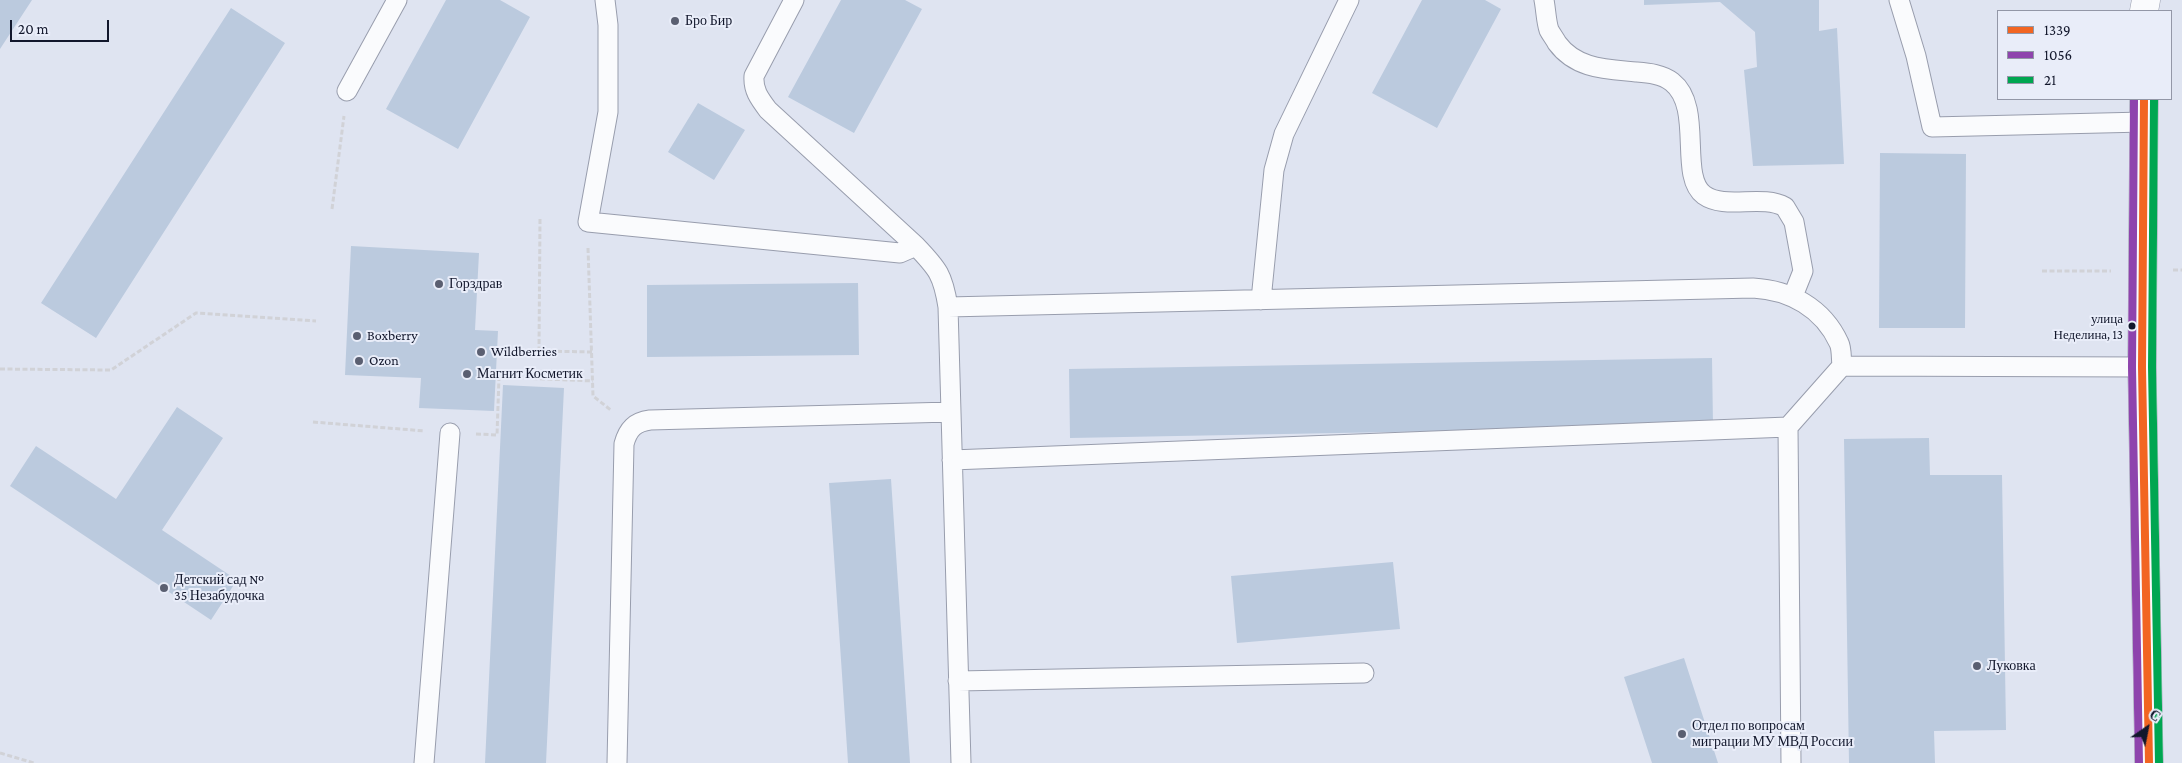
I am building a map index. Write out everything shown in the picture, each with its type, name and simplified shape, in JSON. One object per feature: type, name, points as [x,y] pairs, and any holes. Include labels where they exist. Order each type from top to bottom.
[{"type":"street","points":[[2144,110],[2142,367],[2149,763]]},
{"type":"lane","points":[[347,91],[397,0]]},
{"type":"lane","points":[[605,0],[608,25],[608,112],[588,222],[900,253],[916,246]]},
{"type":"lane","points":[[794,0],[758,65],[753,86],[756,92],[768,110],[916,246],[937,268],[944,283],[948,307],[960,763]]},
{"type":"lane","points":[[1261,300],[1274,170],[1284,134],[1349,0]]},
{"type":"lane","points":[[1544,0],[1549,32],[1562,50],[1580,63],[1599,68],[1662,76],[1673,83],[1688,107],[1694,178],[1702,194],[1710,199],[1770,202],[1785,207],[1794,222],[1803,271],[1793,296]]},
{"type":"lane","points":[[1899,0],[1916,56],[1932,127],[2144,110]]},
{"type":"lane","points":[[948,307],[1754,288],[1772,289],[1793,296],[1814,310],[1828,326],[1840,344],[1842,366],[1788,427],[1791,763]]},
{"type":"lane","points":[[1842,366],[2142,367]]},
{"type":"lane","points":[[617,763],[624,444],[627,434],[632,427],[640,421],[650,420],[951,412]]},
{"type":"lane","points":[[952,460],[1788,427]]},
{"type":"lane","points":[[424,763],[450,432]]},
{"type":"lane","points":[[958,681],[1364,673]]},
{"type":"path","points":[[332,210],[347,91]]},
{"type":"path","points":[[540,219],[539,352],[592,352]]},
{"type":"path","points":[[588,222],[593,396],[632,427]]},
{"type":"path","points":[[0,369],[110,370],[196,313],[316,321]]},
{"type":"path","points":[[313,422],[497,435],[499,377],[593,381]]},
{"type":"path","points":[[0,752],[34,763]]},
{"type":"building","points":[[0,0],[32,0],[0,49]]},
{"type":"building","points":[[446,0],[500,0],[530,17],[458,149],[386,109]]},
{"type":"building","points":[[841,0],[905,0],[922,9],[854,133],[788,97]]},
{"type":"building","points":[[1422,0],[1485,0],[1501,9],[1437,128],[1372,93]]},
{"type":"building","points":[[1644,0],[1819,0],[1819,31],[1837,28],[1844,164],[1753,166],[1744,70],[1757,67],[1755,32],[1720,2],[1644,5]]},
{"type":"building","points":[[231,8],[285,43],[96,338],[41,303]]},
{"type":"building","points":[[698,103],[745,130],[714,180],[668,152]]},
{"type":"building","points":[[1880,153],[1966,154],[1965,328],[1879,328]]},
{"type":"building","points":[[351,246],[479,253],[475,330],[498,331],[494,411],[419,408],[421,378],[345,375]]},
{"type":"building","points":[[858,283],[859,355],[647,357],[647,285]]},
{"type":"building","points":[[1712,358],[1713,426],[1070,438],[1069,369]]},
{"type":"building","points":[[503,385],[564,388],[546,763],[485,763]]},
{"type":"building","points":[[177,407],[223,438],[162,530],[237,580],[211,620],[10,486],[36,446],[116,499]]},
{"type":"building","points":[[1929,438],[1930,475],[2002,475],[2006,730],[1934,731],[1935,763],[1849,763],[1844,439]]},
{"type":"building","points":[[891,479],[910,763],[848,763],[829,483]]},
{"type":"building","points":[[1393,562],[1400,629],[1237,643],[1231,576]]},
{"type":"building","points":[[1684,658],[1718,763],[1652,763],[1624,677]]},
{"type":"transit line","name":"1056","points":[[2134,100],[2132,367],[2139,763]]},
{"type":"transit line","name":"1339","points":[[2144,100],[2142,367],[2149,763]]},
{"type":"transit line","name":"21","points":[[2154,100],[2152,367],[2159,763]]},
{"type":"place","name":"Бро Бир","points":[[675,21]]},
{"type":"place","name":"Горздрав","points":[[439,284]]},
{"type":"place","name":"улица Неделина, 13","points":[[2132,326]]},
{"type":"place","name":"Boxberry","points":[[357,336]]},
{"type":"place","name":"Wildberries","points":[[481,352]]},
{"type":"place","name":"Ozon","points":[[359,361]]},
{"type":"place","name":"Магнит Косметик","points":[[467,374]]},
{"type":"place","name":"Детский сад № 35 Незабудочка","points":[[164,588]]},
{"type":"place","name":"Луковка","points":[[1977,666]]},
{"type":"place","name":"Отдел по вопросам миграции МУ МВД России","points":[[1682,734]]}]
